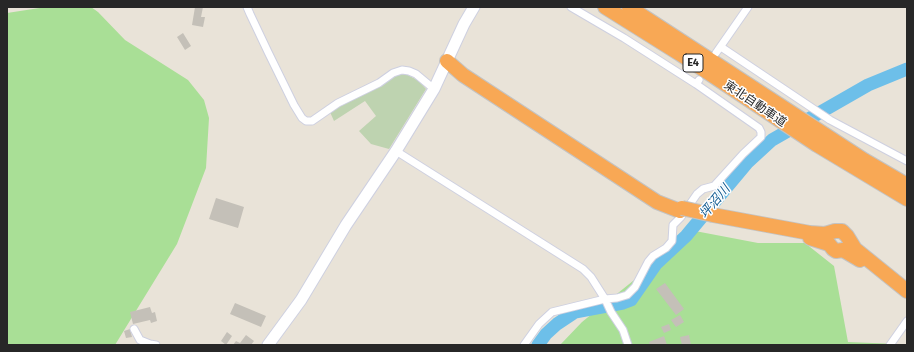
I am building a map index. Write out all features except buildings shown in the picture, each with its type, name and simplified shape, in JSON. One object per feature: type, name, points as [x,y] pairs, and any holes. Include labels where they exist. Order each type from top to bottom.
[{"type":"highway","name":"東北自動車道","points":[[604,7],[786,117],[907,185]]},
{"type":"highway","name":"東北自動車道","points":[[628,7],[786,117],[804,136],[819,136],[907,198]]},
{"type":"highway","points":[[447,61],[471,72],[658,198],[682,210],[829,244],[833,250],[843,250],[857,258],[907,296]]},
{"type":"highway","points":[[819,136],[907,179]]},
{"type":"highway","points":[[819,136],[844,169],[907,206]]},
{"type":"highway","points":[[712,217],[825,234],[842,231],[855,249],[907,291]]},
{"type":"street","points":[[247,7],[294,105],[302,118],[306,121],[312,121],[338,103],[379,83],[393,73],[402,70],[409,70],[416,74],[434,89]]},
{"type":"street","points":[[272,344],[301,300],[346,225],[396,151],[434,89],[464,24],[474,7]]},
{"type":"street","points":[[524,345],[539,324],[552,312],[607,303],[627,295],[635,286],[648,262],[653,256],[666,248],[672,241],[673,225],[681,217],[697,194],[703,189],[714,186],[743,154],[761,137],[759,128],[698,82],[571,7]]},
{"type":"street","points":[[716,53],[748,7]]},
{"type":"street","points":[[721,47],[830,120],[907,161]]},
{"type":"street","points":[[396,151],[583,269],[591,277],[623,330],[628,345]]},
{"type":"street","points":[[890,345],[907,321]]},
{"type":"street","points":[[134,329],[140,340],[156,345]]},
{"type":"green space","points":[[46,7],[91,7],[98,12],[125,40],[188,80],[204,100],[209,118],[206,168],[177,244],[115,345],[7,345],[7,13]]},
{"type":"green space","points":[[406,74],[419,81],[426,89],[389,149],[371,144],[359,131],[376,116],[365,101],[334,121],[330,112],[398,75]]},
{"type":"green space","points":[[695,231],[758,243],[805,243],[834,266],[848,342],[897,344],[560,345],[582,322]]},
{"type":"waterway","name":"坪沼川","points":[[538,345],[546,334],[557,324],[575,312],[623,303],[631,300],[656,264],[686,236],[747,163],[772,140],[868,85],[907,69]]}]
